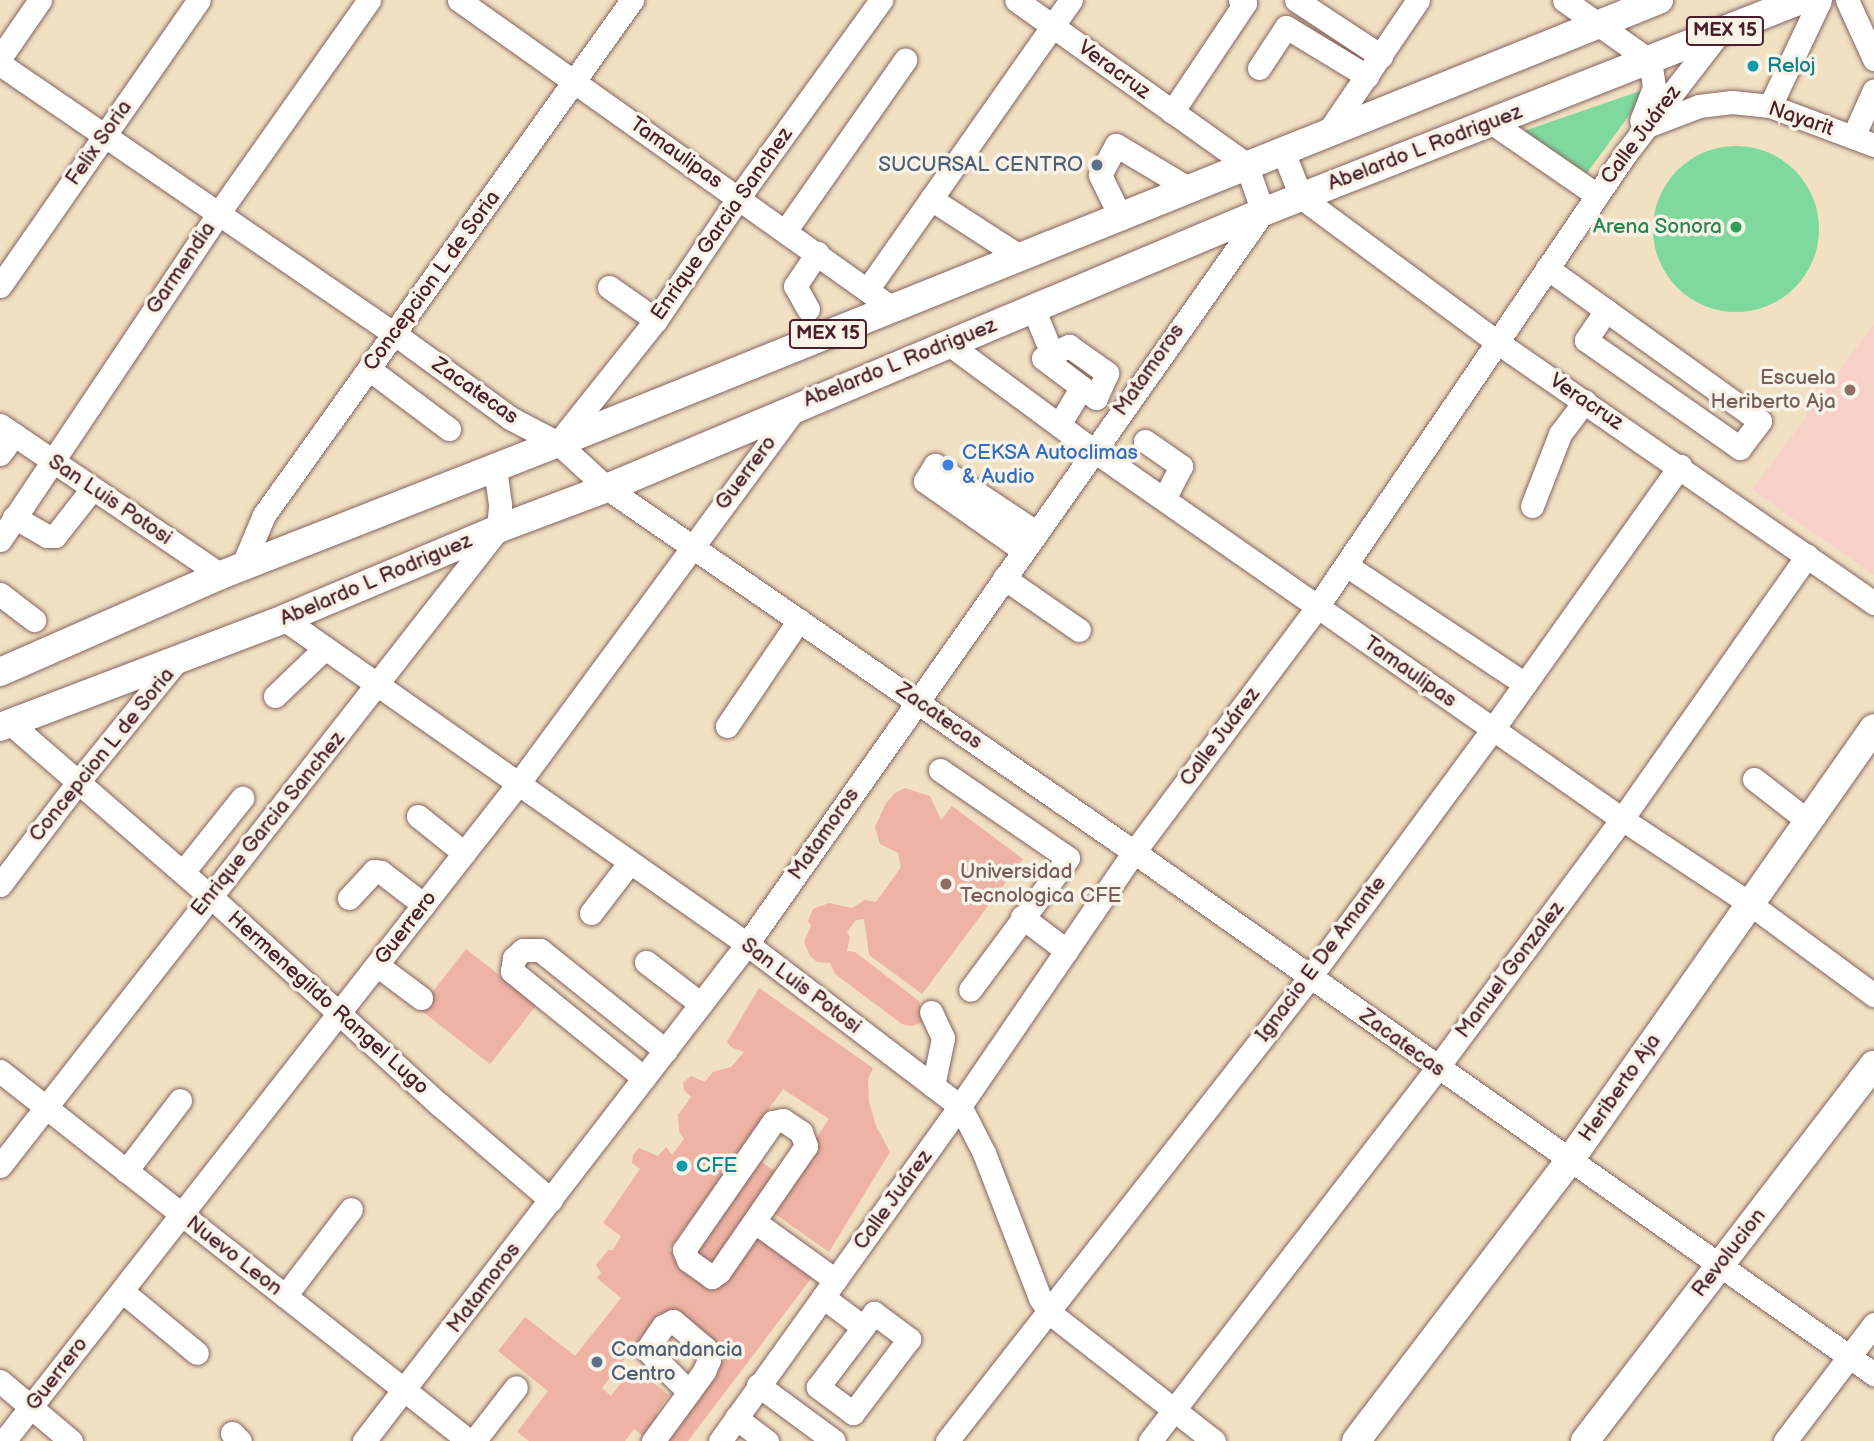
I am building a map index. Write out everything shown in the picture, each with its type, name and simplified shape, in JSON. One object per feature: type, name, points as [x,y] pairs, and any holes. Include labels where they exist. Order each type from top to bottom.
[{"type":"main road","name":"MEX 15","points":[[0,672],[232,571],[558,443],[1658,0]]},
{"type":"main road","name":"Abelardo L Rodriguez","points":[[5,725],[284,619],[498,529],[607,488],[797,405],[1262,212],[1801,0]]},
{"type":"main road","name":"Heriberto Aja","points":[[1356,1441],[1570,1160],[1874,728]]},
{"type":"main road","name":"Revolucion","points":[[1585,1441],[1874,1065]]},
{"type":"street","points":[[0,58],[40,0]]},
{"type":"street","name":"Felix Soria","points":[[0,286],[199,0]]},
{"type":"street","name":"Garmendia","points":[[0,540],[218,214],[369,0]]},
{"type":"street","name":"Tamaulipas","points":[[459,0],[786,230],[892,308]]},
{"type":"street","name":"Concepcion L de Soria","points":[[232,571],[264,515],[632,0]]},
{"type":"street","name":"Enrique Garcia Sanchez","points":[[558,443],[656,320],[739,197],[881,0]]},
{"type":"street","name":"Veracruz","points":[[1016,0],[1246,164]]},
{"type":"street","points":[[867,290],[1071,0]]},
{"type":"street","points":[[1172,112],[1245,3],[1240,0]]},
{"type":"street","points":[[1296,0],[1381,56]]},
{"type":"street","points":[[1326,135],[1418,0]]},
{"type":"street","points":[[1564,0],[1650,61],[1654,87],[1626,153]]},
{"type":"street","points":[[1770,106],[1820,0]]},
{"type":"street","points":[[1847,0],[1874,59]]},
{"type":"street","points":[[1259,68],[1286,27],[1367,76]]},
{"type":"street","name":"Calle Juárez","points":[[720,1441],[960,1106],[1134,852],[1317,607],[1626,153],[1719,33]]},
{"type":"street","points":[[786,230],[905,60]]},
{"type":"street","name":"Zacatecas","points":[[0,65],[395,334],[510,418],[558,443],[607,488],[1134,852],[1874,1374]]},
{"type":"street","points":[[1864,141],[1873,97]]},
{"type":"street","name":"Nayarit","points":[[1647,126],[1699,106],[1732,102],[1770,106],[1864,141]]},
{"type":"street","points":[[1491,122],[1597,195]]},
{"type":"street","points":[[1120,216],[1100,175],[1116,145],[1188,188]]},
{"type":"street","points":[[1283,151],[1301,197]]},
{"type":"street","points":[[1246,164],[1262,212]]},
{"type":"street","name":"Veracruz","points":[[1301,197],[1497,342],[1680,466],[1874,603]]},
{"type":"street","points":[[931,198],[1019,256]]},
{"type":"street","name":"Matamoros","points":[[364,1441],[747,944],[1262,212]]},
{"type":"street","points":[[808,309],[795,286],[817,253]]},
{"type":"street","points":[[1547,268],[1606,310],[1760,421],[1740,448],[1586,340],[1606,310]]},
{"type":"street","points":[[609,287],[656,320]]},
{"type":"street","points":[[1033,308],[1052,354],[1069,345],[1107,373],[1096,398],[1081,388],[1059,425]]},
{"type":"street","name":"Tamaulipas","points":[[949,344],[1093,450],[1622,820],[1749,903],[1874,995]]},
{"type":"street","points":[[369,369],[449,429]]},
{"type":"street","points":[[1532,506],[1560,434],[1585,401]]},
{"type":"street","name":"Guerrero","points":[[4,1441],[518,784],[797,405]]},
{"type":"street","points":[[0,454],[7,430]]},
{"type":"street","name":"San Luis Potosi","points":[[7,430],[92,489],[232,571]]},
{"type":"street","points":[[1145,441],[1181,467],[1164,499]]},
{"type":"street","name":"Ignacio E De Amante","points":[[947,1441],[1050,1313],[1310,977],[1493,729],[1680,466]]},
{"type":"street","points":[[495,468],[500,504],[498,529]]},
{"type":"street","points":[[14,517],[47,536],[55,536],[92,489]]},
{"type":"street","name":"Enrique Garcia Sanchez","points":[[0,1166],[378,686],[498,529]]},
{"type":"street","name":"Manuel Gonzalez","points":[[1150,1441],[1437,1068],[1622,820],[1807,556]]},
{"type":"street","points":[[1346,565],[1525,684]]},
{"type":"street","points":[[1004,578],[1079,630]]},
{"type":"street","points":[[0,594],[34,620]]},
{"type":"street","name":"San Luis Potosi","points":[[284,619],[747,944],[960,1106],[984,1153],[1040,1298],[1050,1313],[1214,1441]]},
{"type":"street","points":[[727,726],[800,620]]},
{"type":"street","points":[[275,695],[325,648]]},
{"type":"street","name":"Concepcion L de Soria","points":[[0,885],[78,782],[178,659]]},
{"type":"street","name":"Hermenegildo Rangel Lugo","points":[[5,725],[78,782],[183,872],[339,1014],[551,1200]]},
{"type":"street","points":[[940,770],[1069,858],[1022,917],[970,990]]},
{"type":"street","points":[[1754,779],[1808,821]]},
{"type":"street","points":[[183,872],[242,798]]},
{"type":"street","points":[[418,816],[464,853]]},
{"type":"street","points":[[591,913],[630,862]]},
{"type":"street","points":[[349,898],[374,872],[381,872],[424,905]]},
{"type":"street","points":[[1022,917],[1067,951]]},
{"type":"street","points":[[645,1078],[512,971],[514,958],[523,950],[540,950],[666,1051]]},
{"type":"street","points":[[646,962],[701,1004]]},
{"type":"street","points":[[377,965],[421,998]]},
{"type":"street","points":[[931,1012],[943,1038],[933,1086]]},
{"type":"street","name":"Nuevo Leon","points":[[0,1071],[404,1391],[472,1441]]},
{"type":"street","points":[[125,1171],[180,1100]]},
{"type":"street","points":[[783,1120],[801,1132],[806,1146],[755,1222],[719,1272],[712,1277],[688,1260],[684,1250],[773,1122],[783,1120]]},
{"type":"street","points":[[285,1296],[351,1209]]},
{"type":"street","points":[[755,1222],[829,1289],[863,1328]]},
{"type":"street","points":[[122,1291],[197,1353]]},
{"type":"street","points":[[1785,1441],[1874,1324]]},
{"type":"street","points":[[0,1381],[71,1441]]},
{"type":"street","points":[[758,1385],[834,1441]]},
{"type":"street","points":[[472,1441],[516,1387]]},
{"type":"street","points":[[653,1441],[689,1392]]},
{"type":"street","points":[[736,1418],[767,1441]]},
{"type":"shaded area","name":"Escuela Heriberto Aja","points":[[1874,324],[1874,575],[1752,490]]},
{"type":"green space","points":[[1649,88],[1587,173],[1524,131]]},
{"type":"green space","name":"Arena Sonora","points":[[1736,146],[1768,152],[1795,170],[1813,197],[1819,229],[1813,261],[1795,288],[1768,306],[1736,312],[1704,306],[1677,288],[1659,261],[1653,229],[1659,197],[1677,170],[1704,152]]},
{"type":"building","name":"Universidad Tecnologica CFE","points":[[905,788],[930,796],[941,820],[952,806],[1023,859],[922,994],[869,955],[864,919],[856,920],[847,932],[850,937],[847,951],[855,952],[919,1001],[923,1022],[912,1026],[902,1024],[835,974],[830,963],[817,962],[810,956],[804,942],[811,926],[808,921],[813,909],[829,903],[852,908],[865,900],[876,902],[901,867],[898,853],[880,844],[875,827],[886,803],[895,793]]},
{"type":"building","points":[[466,949],[537,1004],[490,1064],[419,1009]]},
{"type":"building","name":"CFE","points":[[759,988],[873,1068],[868,1079],[869,1102],[876,1126],[890,1152],[829,1252],[768,1209],[829,1119],[783,1089],[669,1250],[720,1286],[760,1235],[813,1276],[688,1441],[658,1441],[727,1352],[673,1310],[657,1330],[651,1325],[602,1388],[611,1396],[633,1367],[669,1395],[656,1413],[665,1420],[649,1440],[634,1429],[625,1441],[529,1441],[517,1432],[548,1391],[498,1351],[525,1317],[575,1356],[621,1298],[597,1278],[601,1273],[596,1265],[608,1250],[613,1250],[621,1236],[603,1223],[640,1169],[632,1163],[633,1155],[639,1148],[658,1156],[666,1147],[672,1155],[684,1139],[679,1131],[678,1115],[691,1097],[684,1090],[683,1083],[691,1076],[705,1082],[713,1072],[731,1067],[744,1052],[731,1047],[727,1042]]},
{"type":"building","points":[[757,1159],[776,1172],[711,1268],[692,1255]]},
{"type":"place","name":"Reloj","points":[[1753,66]]},
{"type":"place","name":"SUCURSAL CENTRO","points":[[1097,165]]},
{"type":"place","name":"Arena Sonora","points":[[1736,227]]},
{"type":"place","name":"Escuela Heriberto Aja","points":[[1850,390]]},
{"type":"place","name":"CEKSA Autoclimas & Audio","points":[[948,465]]},
{"type":"place","name":"Universidad Tecnologica CFE","points":[[946,884]]},
{"type":"place","name":"CFE","points":[[682,1166]]},
{"type":"place","name":"Comandancia Centro","points":[[597,1362]]}]
